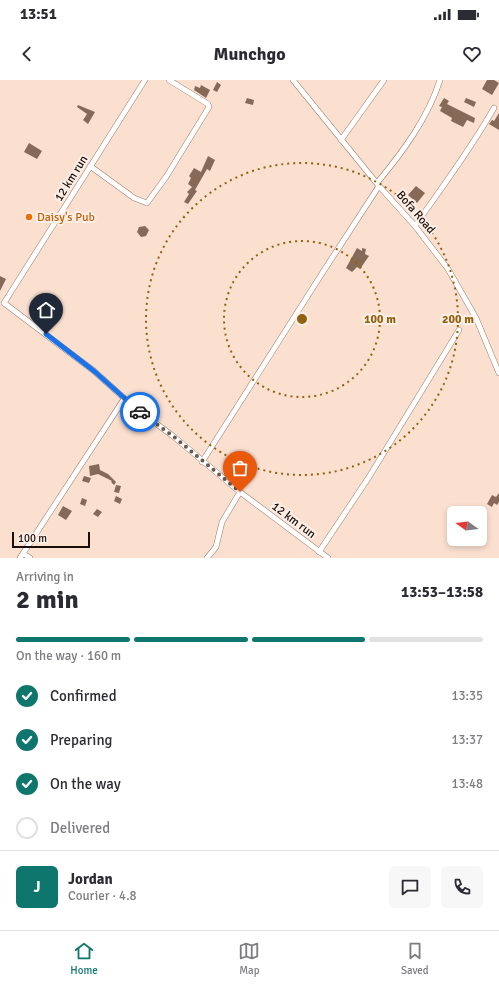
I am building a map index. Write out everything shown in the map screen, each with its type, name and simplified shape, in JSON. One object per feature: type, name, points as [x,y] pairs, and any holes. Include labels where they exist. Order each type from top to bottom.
[{"type":"street","name":"12 km run","points":[[145,80],[2,303],[94,371],[124,399],[173,436],[202,462],[328,558]]},
{"type":"street","points":[[90,166],[134,198],[147,203],[166,177],[209,107],[208,104],[169,80]]},
{"type":"street","name":"Bofa Road","points":[[293,80],[378,185],[415,226],[444,263],[462,290],[476,318],[499,373]]},
{"type":"street","points":[[341,140],[384,80]]},
{"type":"street","points":[[202,462],[429,107],[440,80]]},
{"type":"street","points":[[415,226],[468,152],[494,108]]},
{"type":"street","points":[[319,552],[369,477],[460,330]]},
{"type":"street","points":[[30,558],[22,556],[124,399]]},
{"type":"street","points":[[207,558],[216,547],[222,522],[240,492]]},
{"type":"building","points":[[487,80],[494,80],[499,83],[492,95],[482,89]]},
{"type":"building","points":[[217,82],[221,85],[217,92],[213,90]]},
{"type":"building","points":[[201,85],[210,90],[206,98],[194,90],[195,86],[200,88]]},
{"type":"building","points":[[247,98],[254,100],[253,105],[245,103]]},
{"type":"building","points":[[444,98],[449,101],[447,104],[475,118],[474,123],[467,120],[463,127],[451,121],[452,118],[440,111],[442,107],[439,106]]},
{"type":"building","points":[[466,98],[476,102],[474,107],[464,102]]},
{"type":"building","points":[[78,105],[95,112],[88,124],[83,120],[87,114],[77,107]]},
{"type":"building","points":[[499,113],[499,130],[489,124],[492,120],[494,121]]},
{"type":"building","points":[[29,143],[42,151],[37,159],[24,152]]},
{"type":"building","points":[[208,156],[215,160],[210,171],[207,169],[195,190],[197,191],[188,204],[184,202],[189,194],[187,192],[192,187],[188,184],[191,178],[189,176],[194,168],[201,172]]},
{"type":"building","points":[[416,186],[425,193],[417,203],[408,195]]},
{"type":"building","points":[[145,226],[149,230],[146,236],[141,237],[137,232],[139,227]]},
{"type":"building","points":[[357,248],[362,251],[362,248],[366,249],[365,254],[369,256],[360,269],[357,267],[352,272],[346,268]]},
{"type":"building","points":[[0,276],[6,279],[0,291]]},
{"type":"building","points":[[99,464],[100,470],[108,474],[116,482],[114,485],[111,482],[112,481],[98,474],[90,476],[89,466]]},
{"type":"building","points":[[84,476],[91,478],[89,483],[82,481]]},
{"type":"building","points":[[116,485],[121,486],[119,493],[114,492]]},
{"type":"building","points":[[499,493],[499,502],[497,505],[494,503],[492,507],[487,504],[492,495],[496,497]]},
{"type":"building","points":[[116,496],[122,499],[120,504],[114,501]]},
{"type":"building","points":[[82,498],[87,500],[85,506],[80,504]]},
{"type":"building","points":[[63,506],[72,511],[66,520],[58,515]]},
{"type":"building","points":[[97,509],[102,512],[98,517],[93,514]]},
{"type":"way so far","points":[[140,412],[173,436],[202,462],[240,492]]},
{"type":"place","name":"Daisy's Pub","points":[[29,217]]},
{"type":"route","points":[[46,334],[94,371],[140,412]]}]
